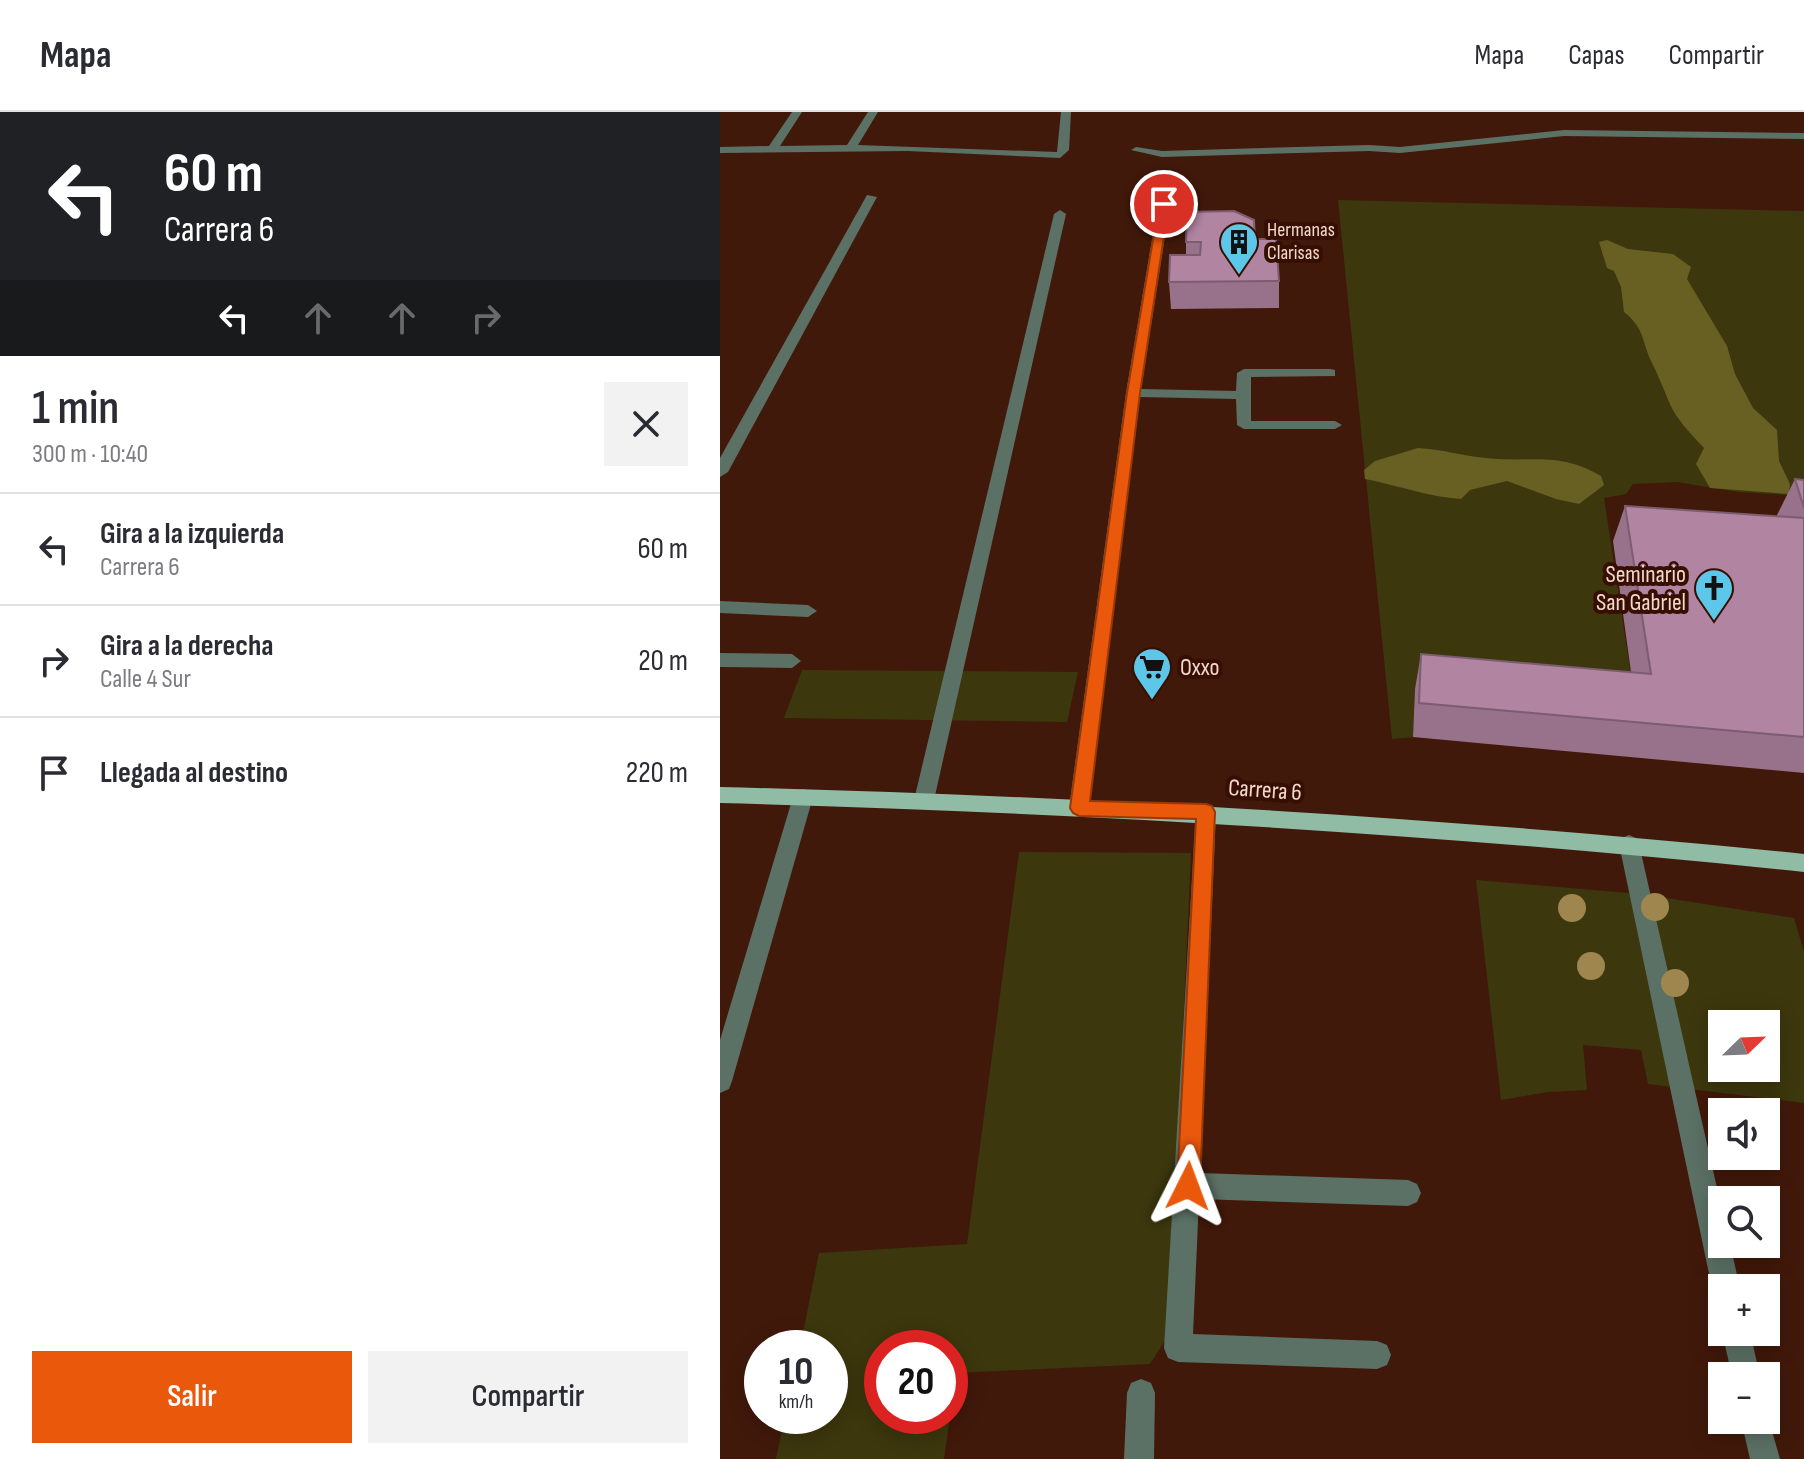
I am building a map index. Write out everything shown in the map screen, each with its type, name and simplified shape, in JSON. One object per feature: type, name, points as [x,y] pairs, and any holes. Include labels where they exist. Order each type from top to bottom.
[{"type":"main road","name":"Carrera 6","points":[[720,795],[1206,812],[1629,844],[1804,863]]},
{"type":"street","points":[[773,148],[797,112]]},
{"type":"street","points":[[851,148],[873,112]]},
{"type":"street","points":[[720,150],[983,149],[1060,155],[1064,150],[1066,112]]},
{"type":"street","points":[[1136,150],[1162,154],[1369,148],[1400,150],[1564,133],[1804,136]]},
{"type":"street","points":[[720,472],[871,197]]},
{"type":"street","points":[[1079,808],[1133,393],[1164,204]]},
{"type":"street","points":[[924,800],[1060,214]]},
{"type":"street","points":[[1330,373],[1244,373],[1244,425],[1335,425]]},
{"type":"street","points":[[1133,393],[1243,395]]},
{"type":"street","points":[[720,607],[808,611]]},
{"type":"street","points":[[720,660],[792,661]]},
{"type":"street","points":[[720,1081],[803,797]]},
{"type":"street","points":[[1206,812],[1178,1348],[1377,1355]]},
{"type":"street","points":[[1629,844],[1723,1274]]},
{"type":"street","points":[[1188,1186],[1408,1193]]},
{"type":"street","points":[[1139,1459],[1141,1393]]},
{"type":"street","points":[[1759,1434],[1765,1459]]},
{"type":"shaded area","points":[[1338,200],[1804,211],[1804,496],[1738,492],[1677,482],[1633,484],[1626,494],[1604,498],[1636,708],[1415,689],[1413,737],[1392,739]]},
{"type":"shaded area","points":[[1607,240],[1628,249],[1673,254],[1691,267],[1687,279],[1727,346],[1735,374],[1753,408],[1777,430],[1779,461],[1790,484],[1789,494],[1710,488],[1696,464],[1704,448],[1672,408],[1639,329],[1624,312],[1621,287],[1614,271],[1607,268],[1599,242]]},
{"type":"shaded area","points":[[1418,448],[1486,458],[1572,463],[1601,476],[1604,485],[1579,504],[1507,481],[1470,490],[1461,499],[1365,479],[1364,470],[1375,461]]},
{"type":"shaded area","points":[[802,670],[1078,672],[1067,722],[784,718]]},
{"type":"shaded area","points":[[1019,852],[1191,853],[1169,1334],[1150,1364],[968,1372],[968,1330],[864,1330],[864,1434],[947,1434],[944,1459],[776,1459],[781,1434],[848,1434],[848,1330],[804,1330],[819,1253],[967,1244]]},
{"type":"shaded area","points":[[1476,880],[1640,894],[1794,918],[1804,952],[1804,1103],[1648,1084],[1641,1050],[1583,1045],[1587,1090],[1548,1092],[1501,1100]]},
{"type":"building","points":[[1234,211],[1254,220],[1255,239],[1276,239],[1279,281],[1169,282],[1170,255],[1200,255],[1201,242],[1186,242],[1187,212]]},
{"type":"building","points":[[1795,479],[1804,480],[1804,508]]},
{"type":"building","name":"Seminario San Gabriel","points":[[1625,506],[1804,518],[1804,737],[1419,703],[1421,654],[1651,674]]},
{"type":"place","name":"Hermanas Clarisas","points":[[1239,276]]},
{"type":"place","name":"Seminario San Gabriel","points":[[1714,622]]},
{"type":"place","name":"Oxxo","points":[[1152,701]]},
{"type":"route","points":[[1164,204],[1133,393],[1079,808],[1206,812],[1188,1186]]}]
